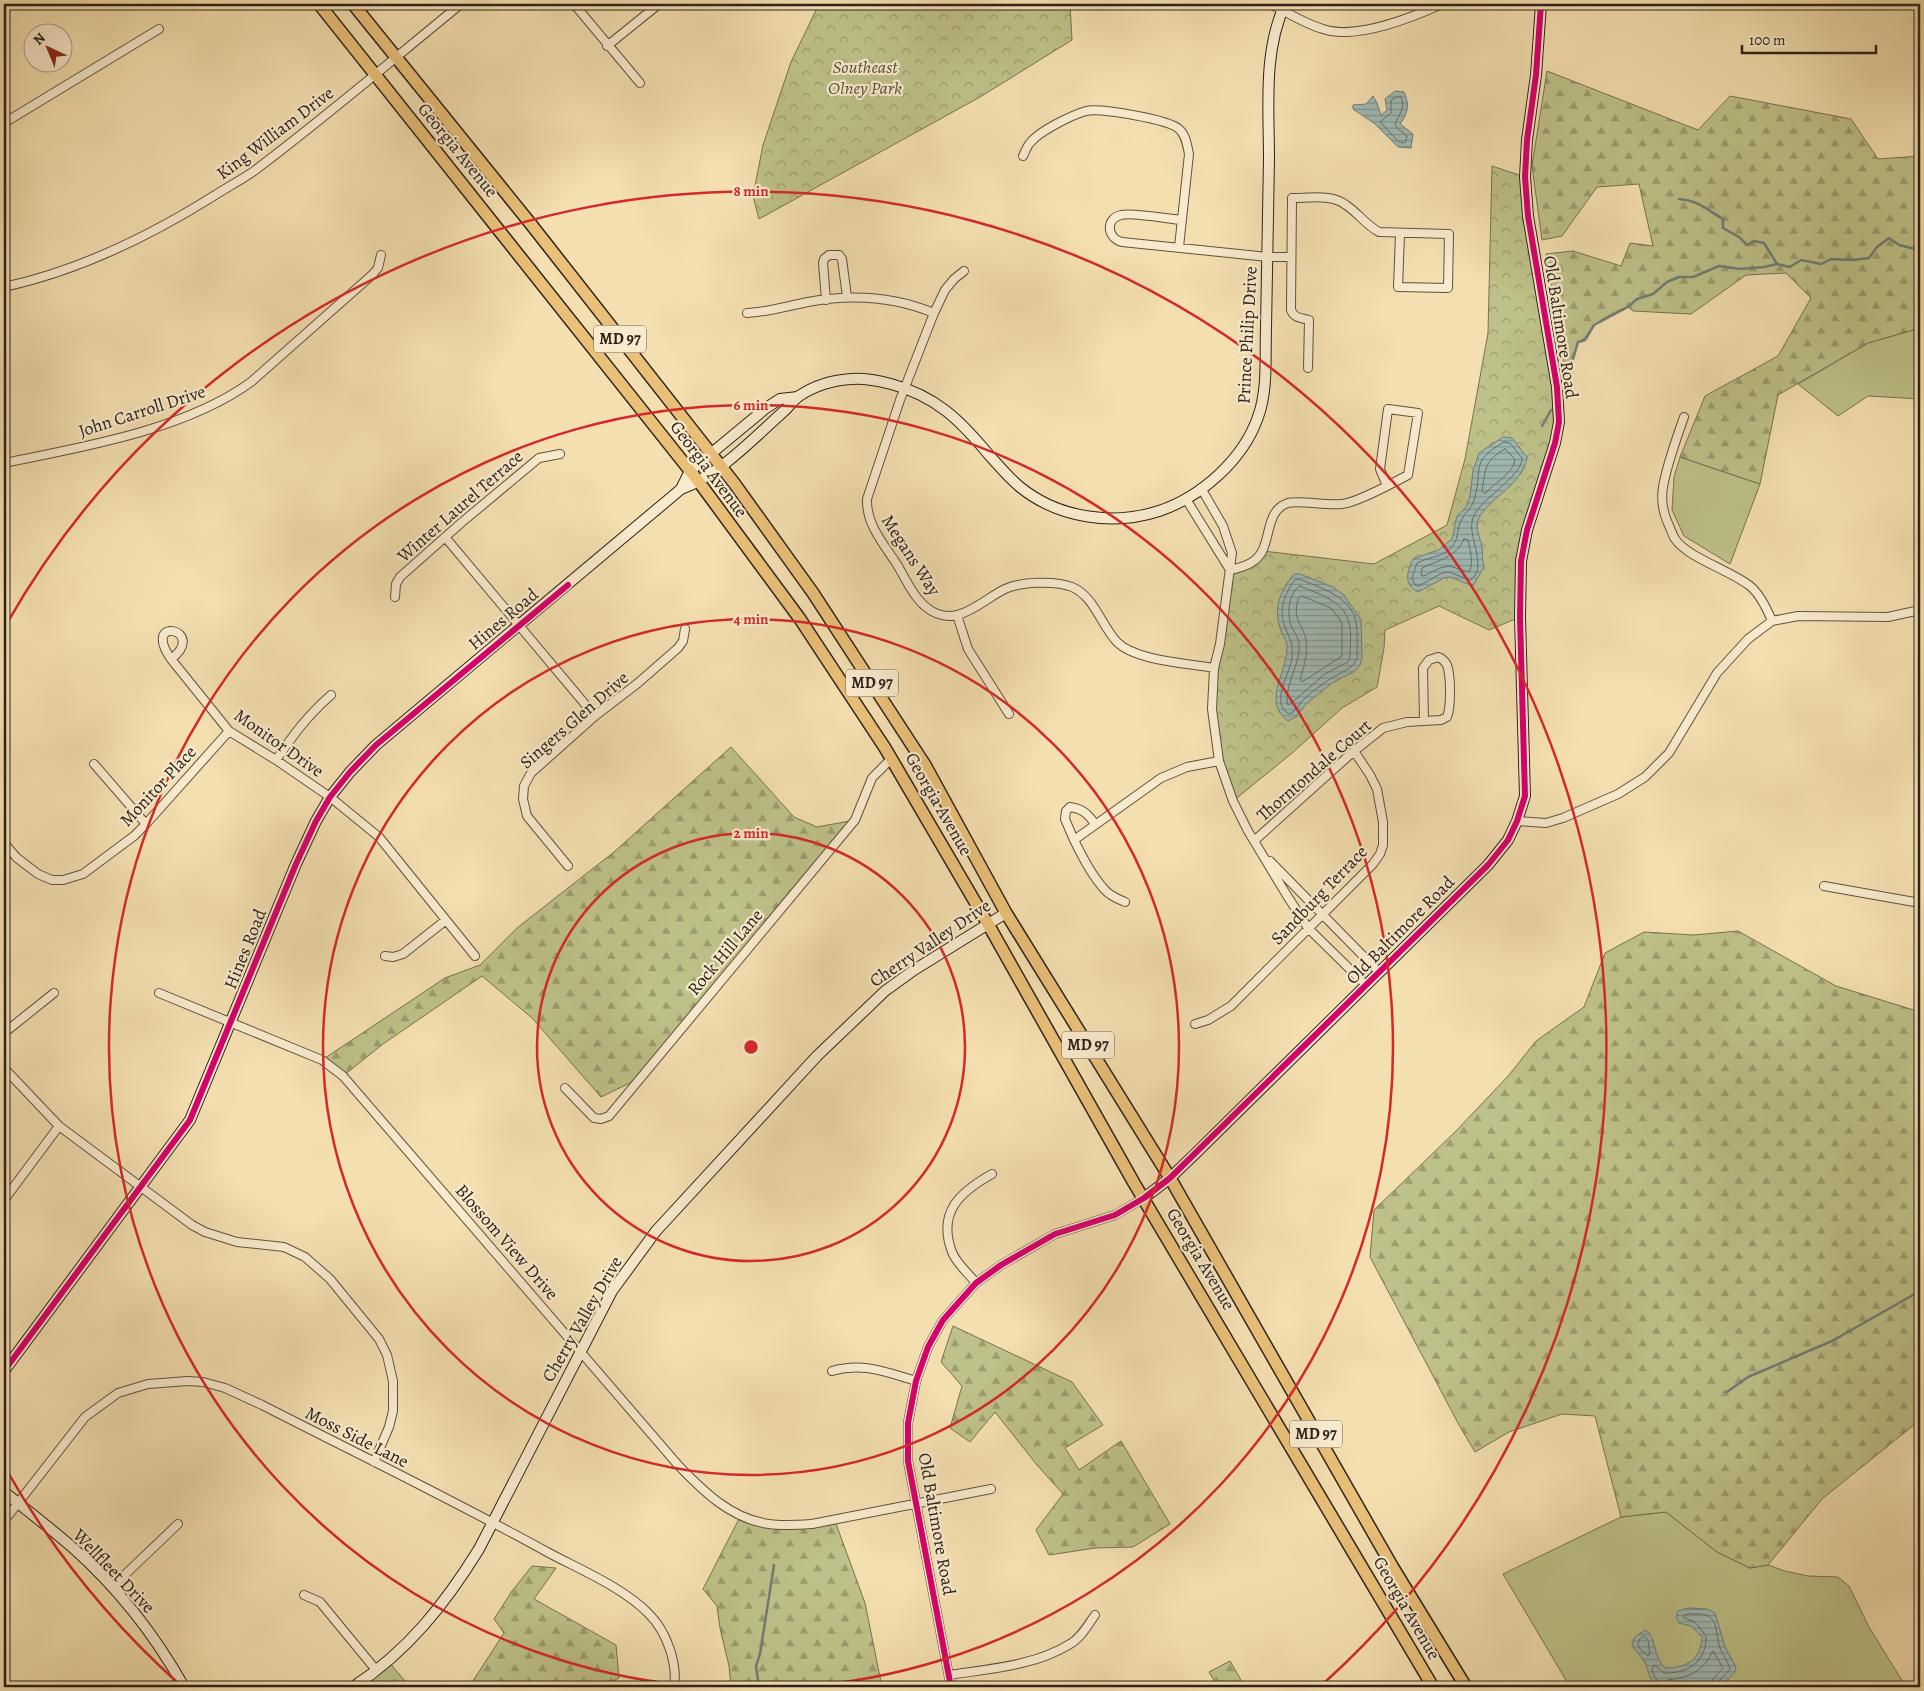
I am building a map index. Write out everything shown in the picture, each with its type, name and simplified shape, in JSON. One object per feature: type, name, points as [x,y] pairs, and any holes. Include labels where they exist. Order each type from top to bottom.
[{"type":"main road","name":"Georgia Avenue","points":[[319,4],[699,482],[800,619],[892,758],[1144,1198],[1433,1687]]},
{"type":"main road","name":"Georgia Avenue","points":[[353,4],[530,224],[710,453],[813,593],[925,766],[1006,912],[1170,1178],[1392,1566],[1466,1687]]},
{"type":"street","name":"King William Drive","points":[[4,286],[43,277],[100,256],[161,227],[198,206],[253,172],[461,4]]},
{"type":"street","points":[[574,4],[607,46],[640,83]]},
{"type":"street","points":[[607,46],[659,4]]},
{"type":"street","points":[[1270,4],[1284,7],[1322,30],[1346,34],[1372,30],[1442,4]]},
{"type":"street","name":"Old Baltimore Road","points":[[951,1687],[908,1461],[908,1422],[916,1381],[928,1347],[943,1320],[976,1283],[1001,1265],[1054,1234],[1115,1215],[1144,1198],[1170,1178],[1488,866],[1508,840],[1517,821],[1525,796],[1520,617],[1521,561],[1528,530],[1555,443],[1559,422],[1557,386],[1528,216],[1525,177],[1527,140],[1536,75],[1541,4]]},
{"type":"street","name":"Prince Philip Drive","points":[[699,482],[720,466],[798,397],[826,383],[853,378],[878,381],[906,388],[925,396],[947,410],[965,426],[1021,488],[1038,500],[1062,511],[1102,519],[1153,513],[1186,499],[1201,488],[1223,469],[1247,438],[1255,424],[1263,400],[1268,257],[1270,66],[1274,33],[1284,7]]},
{"type":"street","points":[[4,123],[159,29]]},
{"type":"street","points":[[1023,156],[1030,142],[1060,121],[1088,110],[1153,118],[1168,122],[1180,130],[1186,140],[1188,154],[1178,247]]},
{"type":"street","points":[[1308,368],[1309,320],[1298,318],[1293,315],[1291,310],[1292,198],[1334,199],[1346,204],[1370,227],[1380,232],[1449,234],[1448,288],[1398,287],[1400,234]]},
{"type":"street","points":[[1182,220],[1125,214],[1113,218],[1109,227],[1111,234],[1118,241],[1268,257],[1290,257]]},
{"type":"street","name":"John Carroll Drive","points":[[4,463],[72,450],[138,432],[204,409],[231,396],[250,382],[372,275],[378,268],[381,255]]},
{"type":"street","points":[[826,300],[823,263],[829,255],[839,255],[842,259],[847,297]]},
{"type":"street","name":"Megans Way","points":[[956,616],[936,613],[921,603],[874,529],[868,515],[869,491],[900,400],[934,313],[945,290],[964,271]]},
{"type":"street","points":[[747,313],[853,296],[897,301],[918,306],[934,313]]},
{"type":"street","name":"Prince Philip Drive","points":[[690,471],[710,453],[780,399],[798,397]]},
{"type":"street","points":[[1230,570],[1246,566],[1264,551],[1270,524],[1276,511],[1288,502],[1344,504],[1387,486],[1408,475],[1418,412],[1388,409],[1380,469],[1387,486]]},
{"type":"street","points":[[1684,418],[1663,488],[1663,504],[1666,519],[1676,540],[1693,554],[1752,587],[1767,608],[1772,621]]},
{"type":"street","name":"Winter Laurel Terrace","points":[[395,597],[396,584],[400,577],[445,538],[539,458],[560,454]]},
{"type":"street","name":"Hines Road","points":[[680,489],[690,471]]},
{"type":"street","name":"Hines Road","points":[[4,1371],[190,1120],[296,864],[316,821],[330,797],[350,772],[376,746],[680,489],[699,482]]},
{"type":"street","points":[[1201,488],[1223,526],[1232,553],[1220,644],[1214,668],[1212,709],[1219,761],[1233,801],[1254,841],[1308,928],[1366,985]]},
{"type":"street","points":[[1186,499],[1230,570]]},
{"type":"street","points":[[445,538],[595,716]]},
{"type":"street","points":[[1009,714],[968,649],[956,616],[974,608],[1004,589],[1018,584],[1032,582],[1070,586],[1084,593],[1116,641],[1128,651],[1142,656],[1214,668]]},
{"type":"street","points":[[1517,821],[1546,823],[1563,818],[1618,794],[1645,777],[1669,753],[1717,673],[1748,639],[1772,621],[1798,616],[1888,617],[1920,610]]},
{"type":"street","name":"Singers Glen Drive","points":[[568,866],[528,816],[523,799],[524,786],[531,773],[595,716],[638,683],[678,648],[683,641],[685,628]]},
{"type":"street","name":"Thorntondale Court","points":[[1254,841],[1354,751],[1383,728],[1407,722],[1424,721],[1444,719],[1449,712],[1448,669],[1445,662],[1438,657],[1429,660],[1423,668],[1424,721]]},
{"type":"street","name":"Monitor Drive","points":[[171,659],[229,731],[330,797],[379,837],[475,956]]},
{"type":"street","points":[[276,760],[306,718],[331,695]]},
{"type":"street","name":"Monitor Place","points":[[4,843],[17,858],[38,874],[52,880],[62,880],[83,874],[134,836],[229,731]]},
{"type":"street","name":"Sandburg Terrace","points":[[1195,1024],[1208,1020],[1231,1006],[1374,864],[1380,854],[1383,844],[1383,822],[1377,789],[1354,751]]},
{"type":"street","name":"Rock Hill Lane","points":[[565,1088],[594,1118],[601,1119],[609,1116],[855,820],[872,778],[892,758]]},
{"type":"street","points":[[1074,840],[1161,778],[1188,767],[1219,761]]},
{"type":"street","points":[[94,764],[146,824]]},
{"type":"street","points":[[1095,824],[1086,812],[1079,808],[1070,807],[1066,811],[1065,820],[1084,859],[1105,890],[1111,896],[1125,902]]},
{"type":"street","points":[[1264,857],[1379,972]]},
{"type":"street","points":[[1824,886],[1920,903]]},
{"type":"street","name":"Cherry Valley Drive","points":[[353,1687],[406,1645],[441,1607],[479,1549],[580,1350],[612,1292],[656,1231],[817,1056],[885,991],[914,970],[1006,912]]},
{"type":"street","points":[[385,956],[393,957],[403,954],[446,920]]},
{"type":"street","points":[[4,1033],[54,993]]},
{"type":"street","name":"Blossom View Drive","points":[[159,993],[322,1060],[343,1076],[678,1465],[705,1492],[734,1513],[767,1524],[786,1526],[819,1523],[991,1489]]},
{"type":"street","points":[[4,1068],[59,1126],[192,1225],[205,1232],[237,1242],[284,1247],[305,1257],[330,1278],[379,1339],[387,1356],[393,1381],[393,1411],[389,1427],[374,1462]]},
{"type":"street","points":[[4,1200],[59,1126]]},
{"type":"street","points":[[976,1283],[952,1253],[946,1227],[950,1210],[959,1197],[974,1184],[992,1174]]},
{"type":"street","points":[[832,1371],[847,1366],[867,1367],[916,1381]]},
{"type":"street","name":"Moss Side Lane","points":[[4,1521],[85,1417],[118,1393],[148,1384],[188,1381],[203,1382],[225,1388],[262,1405],[492,1522],[621,1592],[649,1613],[663,1631],[672,1660],[675,1680],[674,1687]]},
{"type":"street","name":"Wellfleet Drive","points":[[4,1492],[73,1548],[112,1587],[142,1622],[184,1687]]},
{"type":"street","points":[[112,1587],[178,1524]]},
{"type":"street","points":[[304,1595],[320,1602],[376,1670]]},
{"type":"street","points":[[949,1675],[1002,1667],[1038,1658],[1070,1644],[1087,1628],[1095,1615]]},
{"type":"green space","name":"Southeast Olney Park","points":[[819,4],[1070,4],[1072,40],[980,97],[759,219],[753,196],[763,145],[791,62]]},
{"type":"green space","points":[[1547,71],[1698,130],[1730,96],[1851,119],[1878,159],[1920,156],[1920,328],[1868,343],[1778,395],[1760,484],[1680,457],[1705,396],[1778,356],[1811,298],[1786,273],[1746,275],[1691,314],[1633,311],[1628,307],[1624,308],[1610,314],[1578,342],[1568,391],[1546,254],[1573,251],[1621,266],[1630,243],[1653,246],[1639,184],[1597,187],[1562,236],[1542,240],[1532,166]]},
{"type":"green space","points":[[1492,166],[1525,177],[1559,422],[1527,530],[1520,617],[1489,630],[1439,606],[1385,630],[1384,648],[1377,687],[1342,708],[1291,754],[1233,801],[1219,761],[1212,709],[1230,570],[1246,566],[1263,551],[1374,564],[1447,525],[1465,459],[1488,333]]},
{"type":"green space","points":[[1920,328],[1920,399],[1868,396],[1838,416],[1798,384],[1868,343]]},
{"type":"green space","points":[[1680,457],[1760,484],[1730,564],[1684,536],[1672,510],[1674,477]]},
{"type":"green space","points":[[731,747],[794,817],[817,827],[855,820],[642,1077],[601,1097],[532,1018],[482,976],[383,1044],[343,1076],[322,1060],[445,978],[480,965],[517,928],[614,852]]},
{"type":"green space","points":[[1738,931],[1836,986],[1920,1012],[1920,1420],[1822,1499],[1768,1565],[1750,1568],[1717,1552],[1666,1512],[1621,1517],[1595,1416],[1562,1414],[1509,1432],[1475,1452],[1370,1257],[1374,1210],[1456,1131],[1509,1075],[1536,1041],[1584,1007],[1605,953],[1644,932],[1694,935]]},
{"type":"green space","points":[[953,1326],[1072,1382],[1103,1425],[1065,1448],[1079,1470],[1121,1441],[1170,1524],[1133,1547],[1095,1548],[1049,1555],[1036,1530],[1063,1494],[1037,1465],[995,1412],[970,1442],[950,1428],[962,1386],[941,1362]]},
{"type":"green space","points":[[1666,1512],[1717,1552],[1750,1568],[1768,1565],[1808,1576],[1838,1577],[1849,1586],[1869,1627],[1906,1687],[1570,1687],[1503,1574],[1621,1517]]},
{"type":"green space","points":[[741,1515],[767,1524],[835,1521],[865,1603],[882,1687],[731,1687],[729,1666],[717,1606],[703,1589]]},
{"type":"green space","points":[[532,1566],[556,1568],[534,1599],[616,1645],[619,1678],[601,1687],[469,1687],[504,1633],[494,1619],[512,1591]]},
{"type":"green space","points":[[388,1661],[410,1687],[376,1687],[368,1677]]},
{"type":"green space","points":[[1230,1661],[1245,1687],[1218,1687],[1209,1672]]},
{"type":"water","points":[[1395,91],[1404,92],[1406,97],[1407,109],[1400,124],[1413,134],[1411,148],[1398,147],[1375,124],[1353,109],[1353,105],[1366,104],[1373,96],[1381,115],[1387,110],[1385,99]]},
{"type":"water","points":[[1503,437],[1512,438],[1527,457],[1524,467],[1511,485],[1479,517],[1477,528],[1484,567],[1473,586],[1450,577],[1444,578],[1418,592],[1408,582],[1409,568],[1413,559],[1438,550],[1452,539],[1457,516],[1466,507],[1470,496],[1473,471],[1479,453]]},
{"type":"water","points":[[1294,574],[1300,574],[1333,587],[1344,595],[1361,620],[1362,658],[1360,665],[1355,671],[1332,683],[1306,704],[1297,716],[1288,721],[1280,714],[1276,697],[1286,659],[1287,646],[1277,613],[1282,592]]},
{"type":"water","points":[[1688,1608],[1707,1609],[1715,1613],[1725,1647],[1735,1665],[1736,1671],[1723,1685],[1716,1687],[1657,1687],[1650,1677],[1643,1659],[1632,1645],[1634,1638],[1645,1630],[1649,1633],[1658,1657],[1665,1668],[1686,1664],[1696,1657],[1699,1652],[1702,1637],[1691,1626],[1679,1623],[1676,1617],[1678,1611]]},
{"type":"waterway","points":[[1679,199],[1703,206],[1723,219],[1723,228],[1739,237],[1747,245],[1754,241],[1764,243],[1777,264]]},
{"type":"waterway","points":[[1565,395],[1568,391],[1578,342],[1585,340],[1594,325],[1628,307],[1637,299],[1653,294],[1667,282],[1679,277],[1693,277],[1719,266],[1740,269],[1777,264],[1790,267],[1801,260],[1821,264],[1831,259],[1852,260],[1869,258],[1877,247],[1889,238],[1899,245],[1920,250]]},
{"type":"waterway","points":[[1542,426],[1551,410]]},
{"type":"waterway","points":[[1727,1392],[1748,1377],[1832,1341],[1920,1291]]},
{"type":"waterway","points":[[757,1687],[756,1666],[760,1654],[774,1565]]},
{"type":"cycle path","points":[[951,1687],[908,1461],[908,1423],[916,1381],[928,1347],[943,1320],[976,1283],[1001,1265],[1055,1234],[1115,1215],[1144,1198],[1170,1178],[1488,865],[1508,840],[1517,821],[1525,796],[1520,617],[1521,561],[1527,530],[1555,443],[1559,422],[1557,387],[1528,216],[1525,177],[1527,140],[1536,75],[1541,4]]},
{"type":"cycle path","points":[[4,1371],[190,1120],[296,864],[316,821],[330,797],[350,772],[376,745],[568,585]]}]
